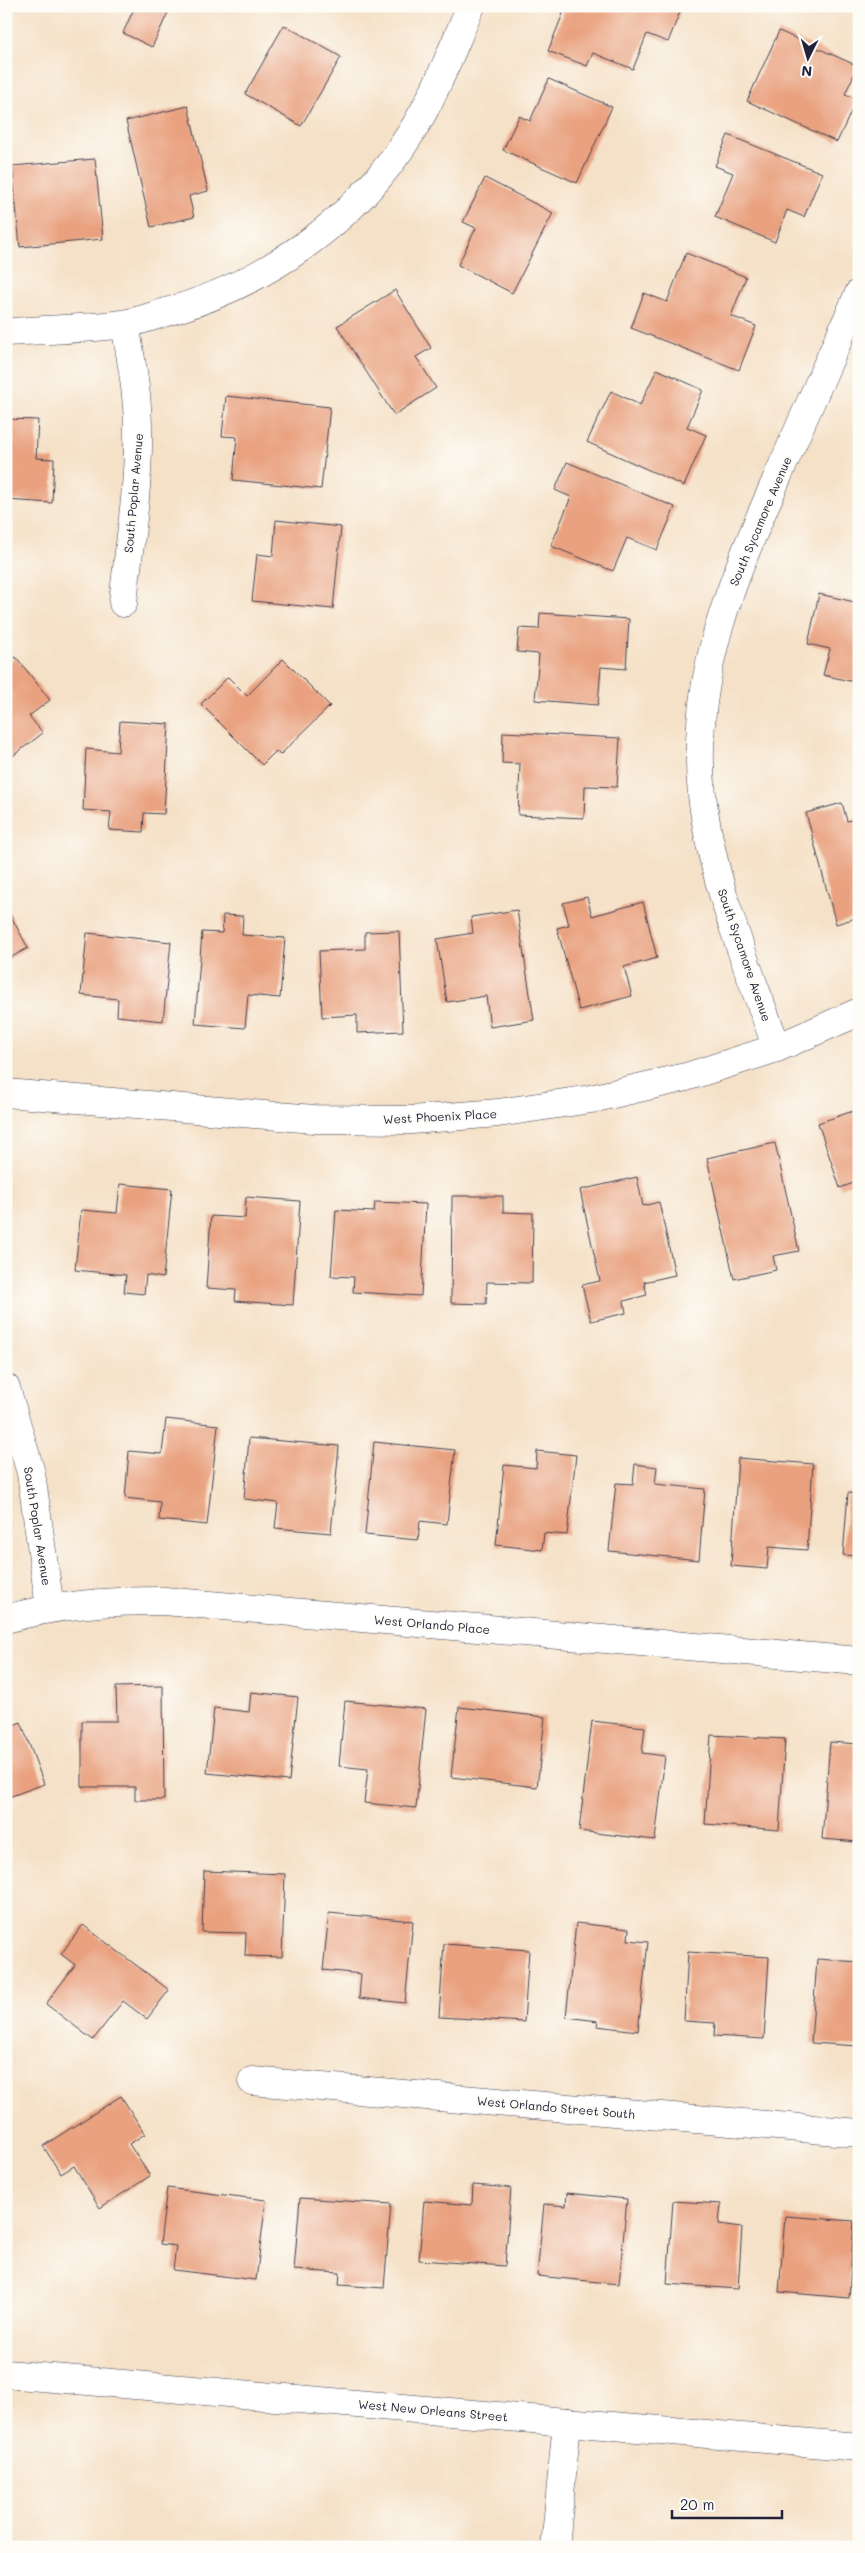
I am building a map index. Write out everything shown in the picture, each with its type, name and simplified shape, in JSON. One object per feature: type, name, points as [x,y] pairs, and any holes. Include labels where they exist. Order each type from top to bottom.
[{"type":"street","points":[[6,332],[125,324],[182,308],[230,289],[279,264],[314,238],[352,205],[385,170],[411,133],[433,92],[471,6]]},
{"type":"street","name":"South Sycamore Avenue","points":[[777,1048],[727,910],[712,855],[702,795],[702,718],[712,654],[736,570],[859,293]]},
{"type":"street","name":"South Poplar Avenue","points":[[123,603],[137,476],[138,429],[134,382],[125,324]]},
{"type":"street","name":"West Phoenix Place","points":[[6,1093],[314,1119],[411,1120],[498,1113],[591,1099],[686,1077],[777,1048],[859,1012]]},
{"type":"street","name":"South Poplar Avenue","points":[[6,1388],[31,1473],[50,1608]]},
{"type":"street","name":"West Orlando Place","points":[[6,1619],[50,1608],[110,1601],[164,1601],[859,1661]]},
{"type":"street","name":"West Orlando Street South","points":[[252,2081],[859,2133]]},
{"type":"street","name":"West New Orleans Street","points":[[6,2374],[859,2447]]},
{"type":"street","points":[[555,2547],[567,2422]]},
{"type":"building","points":[[135,6],[171,6],[152,47],[123,33]]},
{"type":"building","points":[[566,6],[667,6],[680,12],[668,42],[647,34],[633,69],[593,53],[587,66],[548,51]]},
{"type":"building","points":[[284,25],[341,57],[301,126],[245,94]]},
{"type":"building","points":[[779,31],[858,66],[845,94],[857,99],[837,142],[747,101]]},
{"type":"building","points":[[549,79],[612,107],[577,183],[503,150],[519,116],[530,121]]},
{"type":"building","points":[[188,106],[208,191],[189,196],[194,217],[151,227],[126,121]]},
{"type":"building","points":[[728,135],[822,173],[804,217],[787,210],[775,242],[715,217],[733,173],[715,166]]},
{"type":"building","points":[[95,159],[103,239],[20,247],[12,166]]},
{"type":"building","points":[[485,178],[553,213],[512,293],[458,265],[476,228],[463,222]]},
{"type":"building","points":[[686,253],[746,277],[731,316],[756,326],[739,370],[631,328],[644,293],[667,302]]},
{"type":"building","points":[[395,290],[431,348],[416,357],[436,388],[394,415],[337,326]]},
{"type":"building","points":[[657,369],[703,390],[687,427],[706,435],[684,486],[587,442],[611,391],[640,405]]},
{"type":"building","points":[[226,396],[330,407],[321,489],[233,480],[237,437],[222,436]]},
{"type":"building","points":[[6,419],[38,420],[36,458],[54,459],[52,503],[6,500]]},
{"type":"building","points":[[567,462],[675,507],[657,550],[627,538],[613,571],[551,546],[571,497],[555,490]]},
{"type":"building","points":[[276,520],[341,527],[333,609],[252,601],[257,554],[273,556]]},
{"type":"building","points":[[819,594],[859,603],[859,683],[823,675],[830,649],[808,644]]},
{"type":"building","points":[[540,613],[629,619],[626,669],[601,667],[598,705],[535,700],[539,654],[517,652],[519,628],[539,629]]},
{"type":"building","points":[[16,657],[50,700],[29,716],[43,733],[6,761],[6,664]]},
{"type":"building","points":[[283,659],[330,706],[280,755],[276,751],[262,765],[201,704],[228,677],[247,696]]},
{"type":"building","points":[[120,721],[169,724],[164,814],[144,813],[143,832],[109,830],[111,812],[83,810],[86,749],[118,752]]},
{"type":"building","points":[[503,732],[620,738],[617,787],[585,786],[584,818],[518,815],[520,764],[502,763]]},
{"type":"building","points":[[842,803],[847,821],[859,818],[859,917],[836,924],[806,813]]},
{"type":"building","points":[[587,897],[592,916],[643,902],[657,958],[624,967],[632,996],[579,1010],[557,928],[569,925],[563,903]]},
{"type":"building","points":[[6,907],[28,948],[6,960]]},
{"type":"building","points":[[517,910],[534,1020],[490,1027],[486,996],[447,1002],[437,939],[473,933],[471,917]]},
{"type":"building","points":[[223,915],[243,916],[242,935],[285,938],[280,998],[248,995],[245,1028],[195,1024],[202,932],[222,933]]},
{"type":"building","points":[[399,931],[403,1031],[357,1033],[357,1015],[322,1017],[319,951],[365,949],[365,932]]},
{"type":"building","points":[[87,933],[171,942],[163,1021],[117,1016],[118,999],[81,995]]},
{"type":"building","points":[[859,1109],[859,1188],[856,1182],[840,1188],[818,1123]]},
{"type":"building","points":[[775,1143],[799,1251],[773,1256],[776,1270],[734,1279],[707,1158]]},
{"type":"building","points":[[637,1177],[643,1206],[659,1202],[675,1275],[644,1282],[647,1295],[624,1301],[626,1313],[591,1321],[582,1285],[600,1281],[580,1190]]},
{"type":"building","points":[[120,1184],[172,1189],[163,1278],[146,1275],[144,1294],[124,1292],[126,1275],[75,1270],[81,1210],[117,1213]]},
{"type":"building","points":[[452,1196],[503,1196],[503,1212],[533,1213],[532,1283],[487,1282],[486,1304],[451,1303]]},
{"type":"building","points":[[246,1197],[300,1201],[293,1305],[235,1301],[236,1290],[206,1288],[211,1216],[245,1218]]},
{"type":"building","points":[[375,1202],[426,1204],[421,1296],[353,1292],[354,1277],[331,1276],[336,1210],[374,1212]]},
{"type":"building","points":[[166,1419],[218,1425],[207,1525],[159,1520],[160,1502],[125,1498],[129,1451],[162,1454]]},
{"type":"building","points":[[249,1438],[339,1446],[331,1533],[275,1528],[278,1503],[244,1499]]},
{"type":"building","points":[[374,1442],[455,1450],[447,1524],[420,1521],[418,1540],[365,1535]]},
{"type":"building","points":[[537,1451],[576,1455],[567,1535],[544,1533],[542,1550],[496,1545],[504,1465],[536,1468]]},
{"type":"building","points":[[738,1458],[813,1464],[807,1550],[769,1547],[767,1569],[731,1566]]},
{"type":"building","points":[[635,1464],[657,1467],[655,1484],[705,1489],[699,1560],[609,1551],[616,1483],[633,1484]]},
{"type":"building","points":[[848,1493],[859,1494],[859,1556],[843,1555]]},
{"type":"building","points":[[163,1686],[164,1800],[135,1800],[135,1787],[82,1787],[82,1721],[117,1721],[116,1687]]},
{"type":"building","points":[[251,1692],[298,1697],[289,1781],[207,1773],[214,1708],[249,1712]]},
{"type":"building","points":[[345,1701],[426,1709],[416,1808],[364,1803],[368,1769],[339,1766]]},
{"type":"building","points":[[459,1707],[545,1717],[537,1787],[451,1777]]},
{"type":"building","points":[[592,1721],[645,1727],[642,1753],[665,1756],[655,1840],[579,1831]]},
{"type":"building","points":[[21,1722],[44,1784],[6,1798],[6,1728]]},
{"type":"building","points":[[711,1735],[785,1739],[779,1830],[705,1824]]},
{"type":"building","points":[[830,1742],[859,1744],[859,1842],[822,1839]]},
{"type":"building","points":[[204,1871],[285,1874],[282,1957],[245,1956],[246,1933],[202,1932]]},
{"type":"building","points":[[329,1913],[413,1921],[405,2003],[359,1998],[361,1974],[323,1970]]},
{"type":"building","points":[[576,1923],[629,1929],[628,1940],[648,1942],[638,2031],[597,2026],[598,2021],[566,2017]]},
{"type":"building","points":[[83,1925],[169,1990],[147,2019],[123,2001],[93,2040],[46,2004],[75,1965],[61,1954]]},
{"type":"building","points":[[444,1944],[529,1950],[524,2022],[439,2017]]},
{"type":"building","points":[[688,1952],[769,1957],[764,2039],[714,2036],[715,2023],[684,2021]]},
{"type":"building","points":[[817,1959],[859,1962],[859,2046],[811,2043]]},
{"type":"building","points":[[121,2096],[145,2134],[129,2144],[150,2176],[100,2208],[74,2166],[61,2174],[43,2146]]},
{"type":"building","points":[[473,2185],[511,2188],[505,2266],[419,2260],[424,2201],[472,2205]]},
{"type":"building","points":[[167,2188],[266,2200],[256,2280],[173,2270],[176,2246],[160,2244]]},
{"type":"building","points":[[567,2193],[627,2199],[619,2284],[537,2276],[544,2204],[566,2206]]},
{"type":"building","points":[[300,2198],[391,2204],[384,2288],[339,2285],[340,2273],[294,2270]]},
{"type":"building","points":[[673,2201],[721,2204],[719,2224],[742,2227],[738,2289],[667,2284]]},
{"type":"building","points":[[785,2216],[854,2221],[849,2298],[779,2292]]}]
